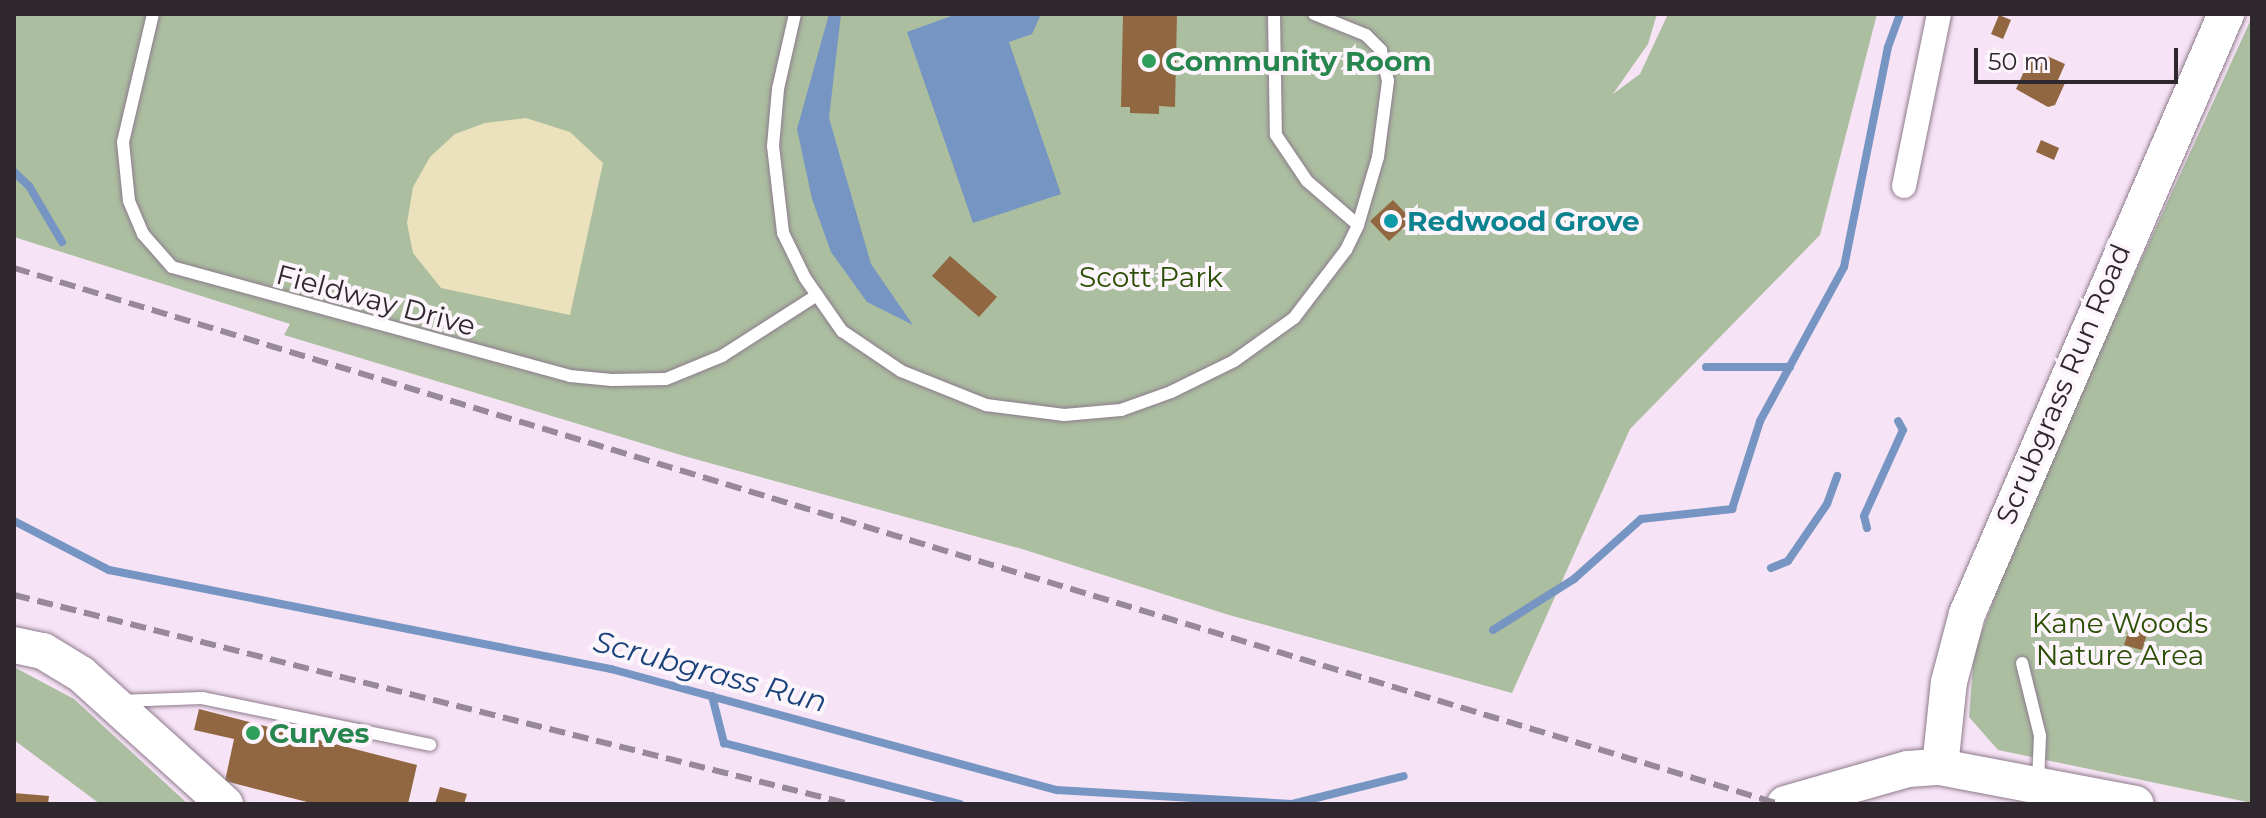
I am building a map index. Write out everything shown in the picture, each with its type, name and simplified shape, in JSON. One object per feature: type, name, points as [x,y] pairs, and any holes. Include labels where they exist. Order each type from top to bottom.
[{"type":"street","points":[[1904,186],[1939,14]]},
{"type":"street","name":"Scrubgrass Run Road","points":[[1940,767],[1949,682],[1967,614],[2226,14]]},
{"type":"street","points":[[14,645],[43,651],[81,674],[225,804]]},
{"type":"street","points":[[1785,804],[1866,779],[1940,767],[2136,804]]},
{"type":"lane","name":"Fieldway Drive","points":[[153,14],[123,142],[129,201],[143,234],[172,267],[570,376],[612,380],[666,379],[708,362],[817,295]]},
{"type":"lane","points":[[795,14],[778,89],[773,146],[783,233],[817,295],[842,331],[901,371],[986,405],[1064,415],[1121,410],[1234,361],[1294,318],[1346,250],[1358,225],[1378,157],[1388,81],[1381,50],[1366,35],[1314,14]]},
{"type":"lane","points":[[1274,14],[1276,135],[1307,181],[1358,225]]},
{"type":"lane","points":[[2022,663],[2040,736],[2038,785]]},
{"type":"lane","points":[[112,701],[202,698],[430,745]]},
{"type":"green space","name":"Scott Park","points":[[14,14],[1657,14],[1648,44],[1613,94],[1640,74],[1668,14],[1877,14],[1820,235],[1630,429],[1512,693],[1229,615],[1022,549],[684,456],[284,335],[290,324],[14,237]]},
{"type":"green space","name":"Kane Woods Nature Area","points":[[2252,17],[2252,803],[1998,750],[1969,717],[1974,653],[2027,510]]},
{"type":"green space","points":[[14,667],[74,699],[188,804],[100,804],[14,740]]},
{"type":"sand","points":[[526,118],[570,132],[603,163],[570,315],[441,288],[413,253],[407,223],[413,187],[430,157],[455,134],[485,123]]},
{"type":"water","points":[[829,14],[841,14],[829,118],[871,264],[913,325],[867,302],[831,252],[812,199],[797,129]]},
{"type":"water","points":[[957,14],[1041,14],[1032,34],[1009,42],[1061,194],[973,223],[907,32]]},
{"type":"building","name":"Community Room","points":[[1123,14],[1177,14],[1175,107],[1159,106],[1159,114],[1130,113],[1130,107],[1121,107]]},
{"type":"building","points":[[1999,15],[2011,20],[2003,39],[1991,34]]},
{"type":"building","points":[[2047,56],[2065,64],[2058,80],[2065,83],[2055,105],[2048,107],[2016,89],[2030,58],[2044,64]]},
{"type":"building","points":[[2041,140],[2059,148],[2054,160],[2036,152]]},
{"type":"building","name":"Redwood Grove","points":[[1393,200],[1412,220],[1389,241],[1370,221]]},
{"type":"building","points":[[950,256],[997,297],[979,317],[932,276]]},
{"type":"building","points":[[2132,620],[2150,625],[2142,650],[2124,645]]},
{"type":"building","points":[[199,709],[417,765],[408,804],[315,804],[225,781],[234,739],[194,730]]},
{"type":"building","points":[[440,787],[467,794],[464,804],[435,804]]},
{"type":"building","points":[[14,793],[49,796],[48,804],[14,804]]},
{"type":"waterway","name":"Scrubgrass Run","points":[[1493,630],[1574,579],[1641,519],[1732,509],[1760,421],[1844,267],[1888,47],[1900,14]]},
{"type":"waterway","points":[[14,172],[29,186],[62,242]]},
{"type":"waterway","points":[[1706,367],[1790,367]]},
{"type":"waterway","points":[[1867,528],[1864,516],[1903,430],[1898,421]]},
{"type":"waterway","points":[[1771,568],[1788,561],[1827,504],[1837,476]]},
{"type":"waterway","name":"Scrubgrass Run","points":[[14,521],[109,570],[611,669],[1057,790],[1292,804],[1404,776]]},
{"type":"waterway","points":[[712,696],[724,743],[960,804]]},
{"type":"railway","points":[[14,268],[1779,804]]},
{"type":"railway","points":[[14,595],[850,804]]},
{"type":"place","name":"Community Room","points":[[1149,61]]},
{"type":"place","name":"Redwood Grove","points":[[1391,221]]},
{"type":"place","name":"Curves","points":[[253,733]]}]
